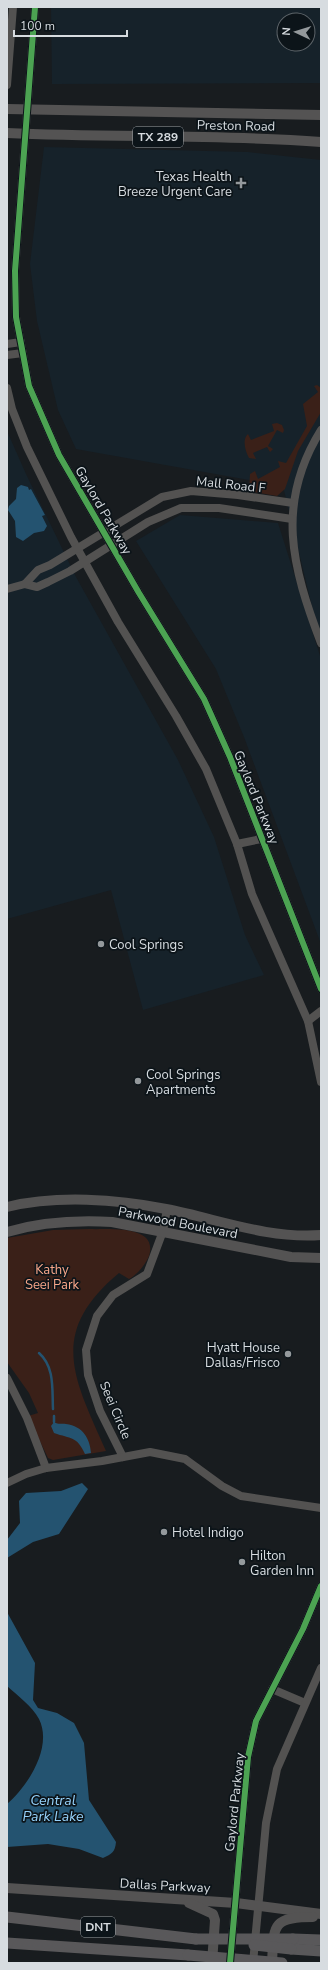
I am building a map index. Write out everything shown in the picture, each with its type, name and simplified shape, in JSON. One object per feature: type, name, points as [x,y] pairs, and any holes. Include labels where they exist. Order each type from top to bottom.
[{"type":"highway","name":"DNT","points":[[7,1917],[193,1939],[292,1944],[321,1951]]},
{"type":"highway","points":[[292,1944],[321,1940]]},
{"type":"highway","name":"DNT","points":[[7,1943],[282,1963]]},
{"type":"main road","name":"Preston Road","points":[[7,108],[27,110],[321,115]]},
{"type":"main road","name":"Preston Road","points":[[7,133],[270,139],[321,142]]},
{"type":"main road","name":"Parkwood Boulevard","points":[[7,1207],[71,1199],[131,1203],[167,1209],[260,1232],[321,1235]]},
{"type":"main road","name":"Parkwood Boulevard","points":[[7,1232],[29,1226],[82,1220],[112,1222],[290,1257],[321,1258]]},
{"type":"main road","name":"Dallas Parkway","points":[[7,1888],[236,1903],[321,1914]]},
{"type":"main road","points":[[180,1900],[213,1914],[215,1920],[212,1963]]},
{"type":"main road","points":[[272,1963],[273,1932],[276,1926],[286,1920],[321,1917]]},
{"type":"street","points":[[7,85],[13,7]]},
{"type":"street","name":"Gaylord Parkway","points":[[35,7],[15,270],[16,317],[30,386],[44,423],[59,455],[111,545],[204,699],[230,758],[282,886],[321,989]]},
{"type":"street","points":[[7,344],[21,342]]},
{"type":"street","points":[[7,355],[23,353]]},
{"type":"street","points":[[7,388],[12,409],[27,447],[77,548],[118,622],[176,716],[206,769],[237,844],[252,894],[308,1020],[321,1082]]},
{"type":"street","points":[[321,430],[310,449],[299,476],[293,503],[292,519],[292,543],[296,565],[321,643]]},
{"type":"street","name":"Mall Road F","points":[[25,584],[38,570],[50,565],[162,497],[191,491],[293,503]]},
{"type":"street","points":[[236,511],[238,496]]},
{"type":"street","name":"Mall Road F","points":[[7,589],[25,584],[37,587],[85,562],[148,522],[181,508],[220,508],[292,519]]},
{"type":"street","points":[[237,844],[262,839]]},
{"type":"street","points":[[308,1020],[321,1011]]},
{"type":"street","points":[[308,1020],[321,1020]]},
{"type":"street","name":"Seei Circle","points":[[123,1457],[100,1411],[88,1375],[86,1350],[97,1316],[113,1295],[147,1274],[163,1231],[167,1209]]},
{"type":"street","points":[[7,1378],[27,1418],[46,1468]]},
{"type":"street","points":[[7,1483],[26,1474],[46,1468],[102,1461],[150,1452],[185,1460],[222,1486],[241,1496],[321,1508]]},
{"type":"street","name":"Gaylord Parkway","points":[[230,1963],[248,1757],[256,1721],[303,1629],[321,1586]]},
{"type":"street","points":[[253,1963],[266,1823],[277,1769],[321,1668]]},
{"type":"street","points":[[272,1689],[305,1703]]},
{"type":"shaded area","points":[[51,7],[321,7],[321,83],[52,84]]},
{"type":"shaded area","points":[[44,147],[248,152],[321,160],[321,644],[283,486],[76,449],[58,410],[37,321],[30,264]]},
{"type":"shaded area","points":[[7,431],[76,577],[178,760],[214,837],[245,935],[264,975],[143,1010],[111,890],[7,919]]},
{"type":"shaded area","points":[[180,515],[278,523],[321,659],[321,944],[244,737],[216,669],[136,541]]},
{"type":"green space","points":[[317,385],[321,388],[321,412],[298,451],[285,489],[277,496],[249,491],[250,474],[255,471],[258,479],[280,467],[278,461],[286,463],[307,426],[303,404],[318,392],[314,386]]},
{"type":"green space","points":[[277,423],[282,425],[284,430],[283,433],[277,430],[268,446],[273,449],[270,452],[267,447],[253,453],[256,459],[249,458],[245,445],[246,436],[248,434],[251,440],[274,431],[272,424]]},
{"type":"green space","name":"Kathy Seei Park","points":[[89,1229],[130,1231],[139,1234],[146,1238],[150,1246],[149,1256],[141,1269],[135,1275],[129,1279],[119,1273],[96,1295],[82,1316],[75,1336],[74,1357],[77,1378],[84,1401],[106,1451],[53,1460],[48,1458],[28,1416],[38,1413],[29,1393],[7,1362],[7,1238],[53,1230]]},
{"type":"water","points":[[21,485],[28,487],[29,490],[31,489],[45,515],[42,516],[47,526],[44,531],[34,533],[23,541],[16,537],[15,521],[8,510],[9,506],[16,499],[17,488]]},
{"type":"water","points":[[54,1422],[72,1425],[81,1430],[87,1438],[91,1453],[85,1454],[79,1444],[73,1439],[54,1433],[51,1426]]},
{"type":"water","points":[[82,1483],[88,1489],[59,1534],[33,1542],[7,1558],[7,1540],[20,1523],[19,1501],[26,1493],[61,1491]]},
{"type":"water","name":"Central Park Lake","points":[[7,1612],[35,1663],[33,1700],[38,1708],[57,1713],[74,1723],[84,1743],[89,1800],[116,1842],[115,1848],[112,1852],[103,1858],[79,1849],[48,1844],[7,1847],[7,1804],[23,1787],[36,1765],[41,1753],[43,1730],[39,1719],[33,1710],[7,1686]]},
{"type":"waterway","points":[[39,1353],[48,1365],[52,1379],[53,1409]]},
{"type":"waterway","points":[[54,1416],[54,1422]]},
{"type":"cycle path","points":[[35,7],[15,271],[16,317],[29,386],[59,455],[139,593],[204,699],[230,757],[321,989]]},
{"type":"cycle path","points":[[230,1963],[248,1757],[256,1721],[303,1629],[321,1586]]},
{"type":"place","name":"Texas Health Breeze Urgent Care","points":[[241,183]]},
{"type":"place","name":"Cool Springs","points":[[101,944]]},
{"type":"place","name":"Cool Springs Apartments","points":[[138,1081]]},
{"type":"place","name":"Hyatt House Dallas/Frisco","points":[[288,1354]]},
{"type":"place","name":"Hotel Indigo","points":[[164,1532]]},
{"type":"place","name":"Hilton Garden Inn","points":[[242,1562]]}]
